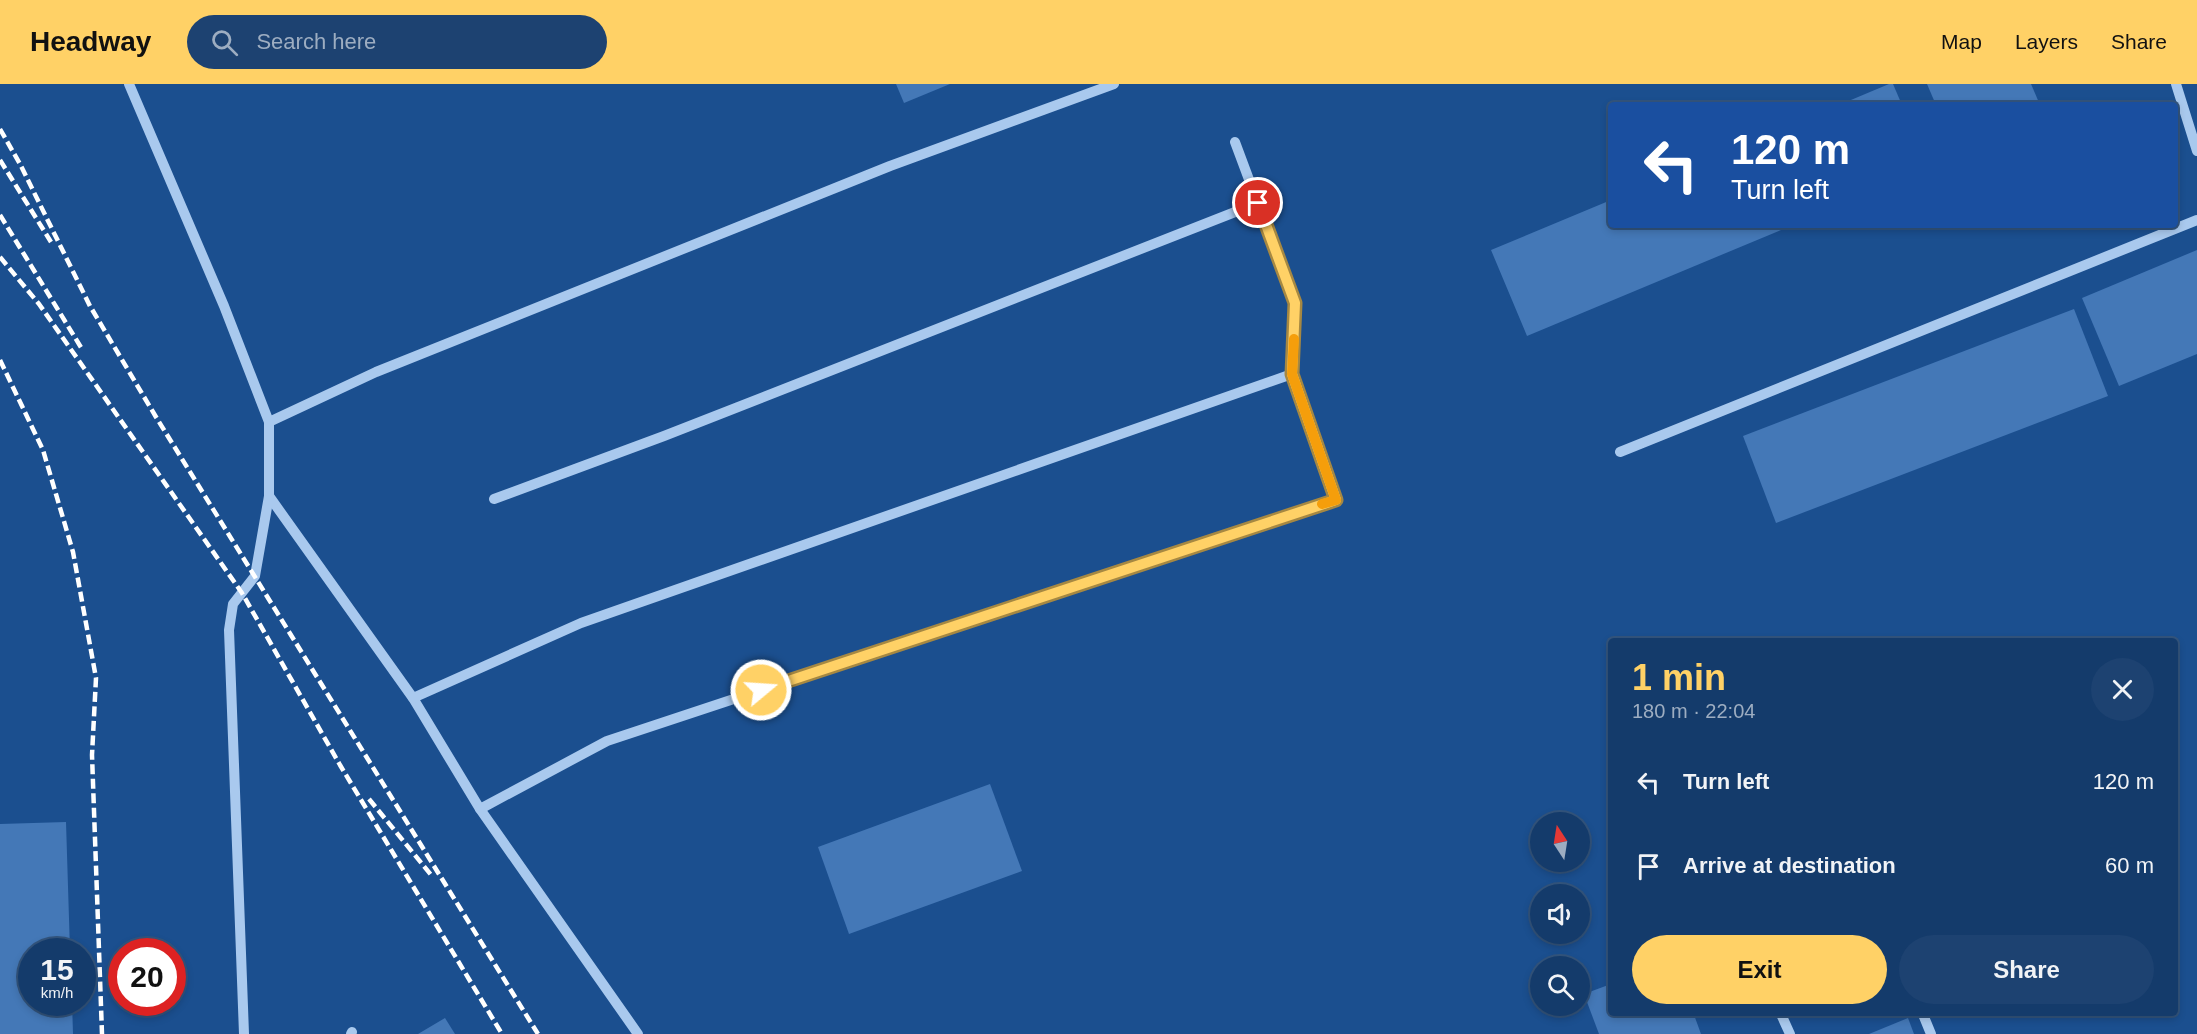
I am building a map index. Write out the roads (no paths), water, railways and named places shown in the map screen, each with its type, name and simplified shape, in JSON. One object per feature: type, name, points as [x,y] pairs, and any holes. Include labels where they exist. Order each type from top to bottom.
[{"type":"street","points":[[129,84],[224,306],[269,422],[269,496],[255,576],[233,604],[229,630],[244,1034]]},
{"type":"street","points":[[269,422],[376,372],[879,170],[1114,84]]},
{"type":"street","points":[[2176,84],[2197,151]]},
{"type":"street","points":[[480,809],[607,741],[1336,500],[1292,374],[1295,303],[1235,142]]},
{"type":"street","points":[[494,500],[664,436],[1258,203]]},
{"type":"street","points":[[2178,228],[2197,220]]},
{"type":"street","points":[[1620,452],[2177,228]]},
{"type":"street","points":[[414,698],[581,623],[1292,374]]},
{"type":"street","points":[[269,496],[414,698],[480,809],[638,1034]]},
{"type":"street","points":[[1782,1016],[1790,1034]]},
{"type":"street","points":[[1924,1016],[1931,1034]]},
{"type":"railway","points":[[0,129],[20,164],[90,306],[156,417],[538,1034]]},
{"type":"railway","points":[[0,160],[51,242]]},
{"type":"railway","points":[[0,215],[82,349]]},
{"type":"railway","points":[[0,257],[39,304],[242,593],[340,765],[502,1034]]},
{"type":"railway","points":[[0,360],[43,450],[73,552],[96,678],[92,755],[102,1034]]},
{"type":"railway","points":[[369,799],[432,876]]}]
